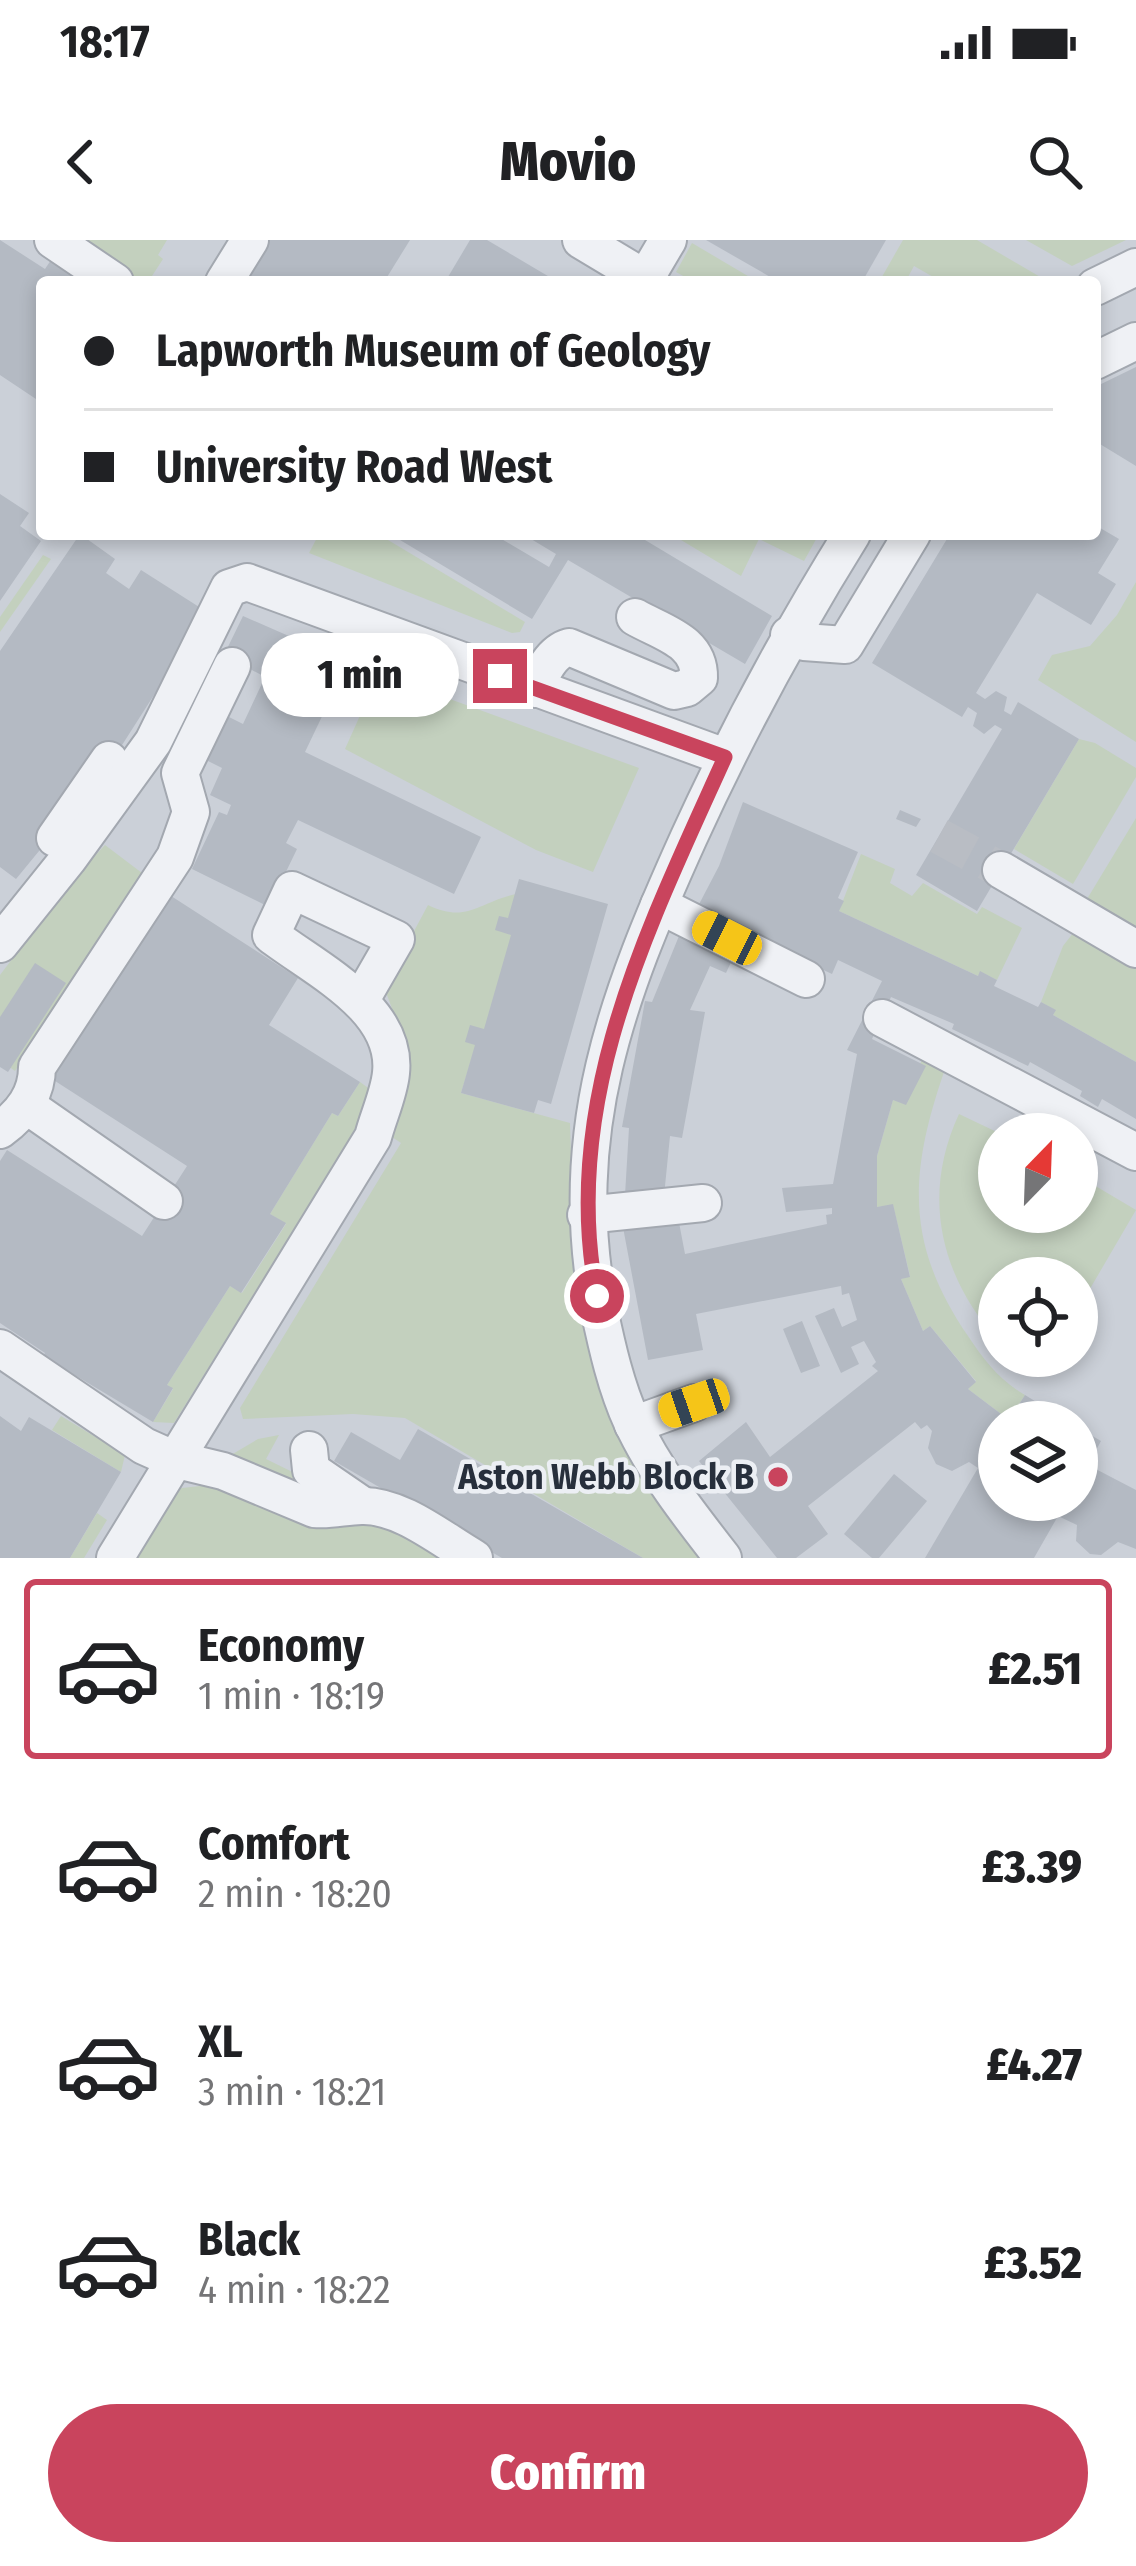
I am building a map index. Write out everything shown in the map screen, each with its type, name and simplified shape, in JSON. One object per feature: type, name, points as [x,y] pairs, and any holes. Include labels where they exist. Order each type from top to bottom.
[{"type":"street","points":[[53,240],[106,276]]},
{"type":"street","points":[[228,276],[250,240]]},
{"type":"street","points":[[581,240],[641,276]]},
{"type":"street","points":[[650,276],[668,240]]},
{"type":"street","points":[[1101,284],[1136,267]]},
{"type":"street","points":[[1101,358],[1136,341]]},
{"type":"street","points":[[723,1558],[633,1425],[617,1385],[602,1324],[586,1216],[592,1122],[624,992],[659,905],[725,757],[789,634],[848,540]]},
{"type":"street","points":[[789,634],[804,642],[845,645],[908,540]]},
{"type":"street","points":[[15,896],[69,858],[153,742],[229,588],[247,582],[725,757]]},
{"type":"street","points":[[535,689],[549,662],[569,646],[674,691],[687,688],[699,677],[700,661],[691,648],[634,617]]},
{"type":"street","points":[[164,1201],[13,1118],[37,1085],[37,1067],[175,857],[191,812],[180,773],[232,666]]},
{"type":"street","points":[[0,944],[15,896],[110,760]]},
{"type":"street","points":[[1001,870],[1136,950]]},
{"type":"street","points":[[659,905],[806,979]]},
{"type":"street","points":[[115,1558],[373,1137],[391,1071],[387,1040],[362,998]]},
{"type":"street","points":[[882,1018],[1136,1152]]},
{"type":"street","points":[[586,1216],[703,1203]]},
{"type":"street","points":[[0,1348],[78,1404],[173,1460],[224,1472],[314,1508],[329,1511],[362,1505],[389,1510],[474,1558]]},
{"type":"street","points":[[633,1425],[694,1403]]},
{"type":"street","points":[[309,1450],[310,1470],[362,1505]]},
{"type":"shaded area","points":[[0,240],[1136,240],[1136,1558],[0,1558]]},
{"type":"green space","points":[[69,240],[167,240],[158,255],[163,259],[152,276],[125,276]]},
{"type":"green space","points":[[903,240],[977,240],[1039,276],[932,276],[914,266],[909,276],[882,276]]},
{"type":"green space","points":[[1026,240],[1126,240],[1072,266]]},
{"type":"green space","points":[[692,243],[748,276],[683,276],[676,272]]},
{"type":"green space","points":[[316,540],[388,540],[525,622],[520,632],[512,633],[309,553]]},
{"type":"green space","points":[[681,540],[759,540],[741,576]]},
{"type":"green space","points":[[761,540],[816,540],[804,561]]},
{"type":"green space","points":[[43,555],[51,559],[0,632],[0,617]]},
{"type":"green space","points":[[1136,582],[1136,742],[1038,680],[1052,655],[1090,646],[1117,615]]},
{"type":"green space","points":[[395,679],[639,768],[593,872],[536,850],[345,749],[371,691],[387,697]]},
{"type":"green space","points":[[1079,739],[1095,743],[1136,768],[1136,777],[1073,884],[1014,849]]},
{"type":"green space","points":[[1136,818],[1136,934],[1084,904]]},
{"type":"green space","points":[[105,845],[142,873],[15,1071],[0,1060],[0,975]]},
{"type":"green space","points":[[861,854],[895,869],[890,883],[912,896],[923,883],[977,914],[982,907],[1022,928],[997,980],[981,972],[978,976],[839,911]]},
{"type":"green space","points":[[516,894],[512,934],[486,1031],[476,1044],[461,1093],[570,1123],[573,1218],[585,1312],[707,1558],[643,1558],[405,1418],[353,1414],[243,1419],[240,1408],[401,1143],[389,1135],[403,1038],[384,987],[428,905],[463,912]]},
{"type":"green space","points":[[1077,928],[1136,962],[1136,1062],[1053,1015],[1055,1010],[1041,1002],[1063,946]]},
{"type":"green space","points":[[922,1059],[942,1067],[920,1176],[923,1239],[947,1302],[978,1349],[978,1377],[1001,1377],[1025,1395],[1021,1401],[984,1401],[968,1389],[976,1381],[930,1326],[923,1331],[901,1279],[910,1276],[893,1205],[877,1207],[877,1156],[893,1100],[906,1104]]},
{"type":"green space","points":[[360,1082],[371,1090],[364,1118],[174,1423],[153,1422],[173,1389],[167,1385],[230,1286],[242,1293],[286,1224],[270,1214],[332,1113],[338,1116]]},
{"type":"green space","points":[[959,1114],[978,1123],[978,1233],[1098,1233],[1098,1187],[1136,1210],[1098,1275],[1098,1257],[978,1257],[978,1315],[950,1262],[943,1234],[939,1205],[947,1145]]},
{"type":"green space","points":[[61,1416],[125,1455],[121,1472],[52,1430]]},
{"type":"green space","points":[[279,1435],[266,1459],[317,1484],[315,1493],[231,1455],[258,1439]]},
{"type":"green space","points":[[209,1485],[374,1521],[448,1558],[131,1558],[173,1489]]},
{"type":"green space","points":[[97,1513],[107,1520],[84,1558],[70,1558]]},
{"type":"building","points":[[0,240],[45,269],[53,257],[79,275],[36,276],[36,399],[0,375]]},
{"type":"building","points":[[267,240],[410,240],[388,276],[244,276]]},
{"type":"building","points":[[470,240],[487,240],[548,276],[449,276]]},
{"type":"building","points":[[706,240],[886,240],[865,276],[769,276]]},
{"type":"building","points":[[1136,367],[1136,466],[1101,445],[1101,384]]},
{"type":"building","points":[[0,494],[29,513],[20,526],[41,541],[0,601]]},
{"type":"building","points":[[1101,528],[1119,539],[1098,573],[1116,584],[1091,625],[1037,593],[976,693],[985,699],[996,691],[1007,697],[1004,711],[1011,715],[1018,702],[1079,739],[977,911],[916,875],[1002,729],[995,725],[984,734],[973,726],[977,713],[968,707],[962,717],[872,663],[946,540],[1101,540]]},
{"type":"building","points":[[76,540],[88,540],[115,559],[106,573],[129,589],[141,570],[207,612],[108,767],[16,879],[0,867],[0,651]]},
{"type":"building","points":[[400,540],[503,540],[549,567],[556,554],[533,540],[645,540],[772,616],[745,664],[568,560],[532,619]]},
{"type":"building","points":[[243,616],[348,662],[305,752],[481,837],[454,894],[298,820],[286,843],[297,849],[269,907],[192,869],[219,812],[227,815],[231,805],[210,795],[222,768],[206,760],[227,716],[243,724],[265,677],[224,655]]},
{"type":"building","points":[[743,802],[858,852],[838,898],[844,901],[839,911],[978,976],[980,971],[997,980],[994,986],[1038,1007],[1041,1002],[1056,1010],[1053,1015],[1136,1062],[1136,1119],[1102,1099],[1098,1107],[1080,1096],[1082,1091],[1030,1062],[1028,1066],[952,1029],[954,1024],[891,997],[872,1039],[926,1066],[906,1105],[893,1100],[877,1156],[877,1207],[893,1204],[910,1277],[901,1279],[923,1331],[930,1326],[976,1382],[968,1389],[984,1401],[978,1401],[978,1468],[969,1462],[952,1471],[936,1464],[928,1448],[932,1431],[915,1422],[808,1506],[828,1534],[796,1558],[777,1558],[699,1461],[746,1422],[770,1457],[878,1371],[864,1341],[851,1347],[859,1364],[841,1373],[815,1316],[834,1308],[842,1327],[857,1320],[849,1293],[842,1295],[841,1286],[696,1314],[703,1350],[648,1360],[622,1222],[677,1212],[685,1254],[827,1224],[826,1215],[832,1214],[832,1208],[786,1212],[782,1188],[833,1184],[857,1054],[847,1050],[882,981],[838,960],[832,974],[696,910]]},
{"type":"building","points":[[900,810],[921,819],[916,827],[896,819]]},
{"type":"building","points":[[519,879],[608,904],[551,1104],[538,1100],[534,1113],[461,1093],[475,1045],[465,1042],[470,1025],[484,1029],[511,935],[495,930],[499,916],[508,918]]},
{"type":"building","points":[[168,894],[298,978],[269,1025],[360,1082],[338,1116],[332,1113],[270,1214],[286,1223],[241,1293],[230,1286],[167,1385],[173,1388],[153,1422],[43,1356],[0,1323],[0,1161],[7,1150],[142,1236],[187,1166],[52,1079]]},
{"type":"building","points":[[679,936],[732,960],[726,973],[710,966],[690,1010],[705,1012],[682,1138],[670,1136],[664,1196],[625,1195],[629,1128],[622,1127],[645,1001],[652,1002]]},
{"type":"building","points":[[35,963],[66,983],[8,1072],[0,1067],[0,1017]]},
{"type":"building","points":[[802,1321],[820,1366],[801,1373],[783,1329]]},
{"type":"building","points":[[0,1416],[21,1431],[29,1417],[121,1472],[70,1558],[0,1558]]},
{"type":"building","points":[[418,1429],[643,1558],[502,1558],[334,1461],[351,1432],[400,1460]]},
{"type":"building","points":[[978,1468],[978,1521],[1055,1521],[1034,1558],[925,1558]]},
{"type":"building","points":[[1098,1470],[1136,1490],[1136,1549],[1118,1542],[1101,1555],[1090,1554],[1076,1541],[1077,1525],[1069,1521],[1098,1521]]},
{"type":"building","points":[[894,1474],[927,1501],[879,1558],[872,1558],[844,1534]]},
{"type":"tunnel","points":[[939,836],[1001,870]]},
{"type":"place","name":"Aston Webb Block B","points":[[778,1477]]},
{"type":"route","points":[[500,676],[725,757],[624,992],[607,1051],[592,1122],[586,1190],[597,1296]]}]
